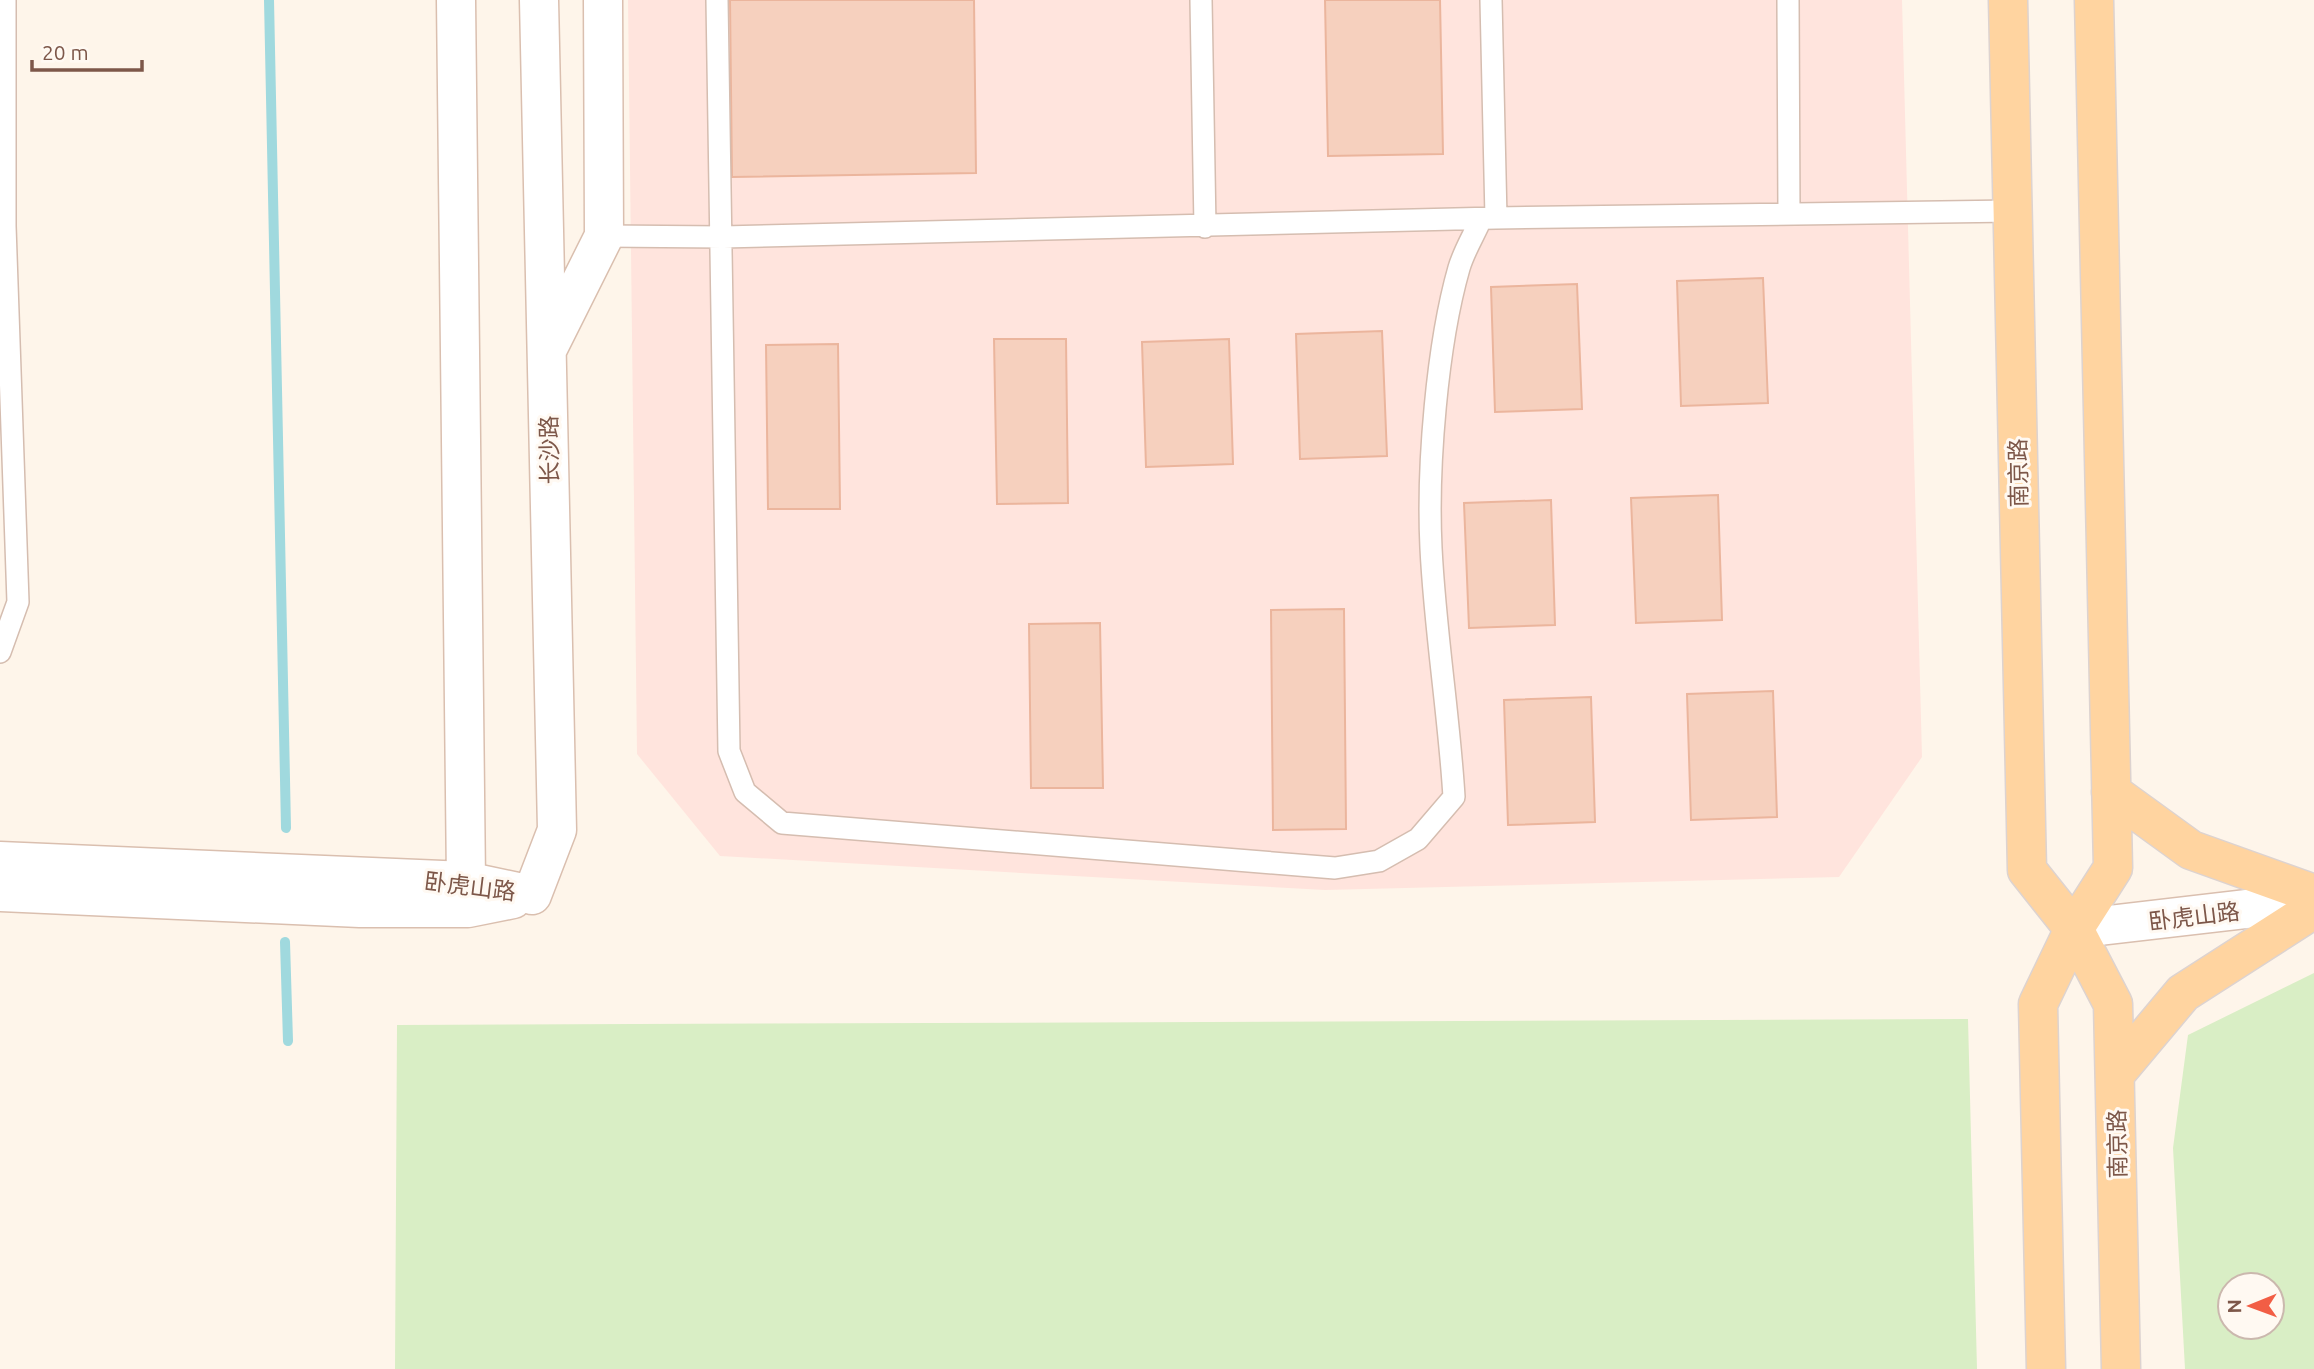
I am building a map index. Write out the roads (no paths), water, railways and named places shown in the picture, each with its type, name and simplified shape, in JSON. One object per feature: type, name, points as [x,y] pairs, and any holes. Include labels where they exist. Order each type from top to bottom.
[{"type":"main road","points":[[456,0],[466,881]]},
{"type":"main road","name":"长沙路","points":[[532,895],[557,830],[539,0]]},
{"type":"main road","points":[[547,351],[604,236],[603,0]]},
{"type":"main road","name":"南京路","points":[[2008,0],[2027,870],[2074,929],[2113,1004],[2121,1369]]},
{"type":"main road","points":[[2046,1369],[2038,1004],[2074,929],[2113,868],[2094,0]]},
{"type":"main road","points":[[2111,792],[2191,850],[2314,894]]},
{"type":"main road","name":"卧虎山路","points":[[0,862],[466,881],[532,895]]},
{"type":"main road","name":"卧虎山路","points":[[0,892],[360,908],[468,908],[532,895]]},
{"type":"main road","name":"卧虎山路","points":[[2074,929],[2314,901]]},
{"type":"main road","points":[[2115,1074],[2183,993],[2314,909]]},
{"type":"lane","points":[[0,652],[18,601],[5,226],[5,0]]},
{"type":"lane","points":[[717,0],[723,237],[729,751],[745,792],[782,823],[1335,868],[1379,861],[1418,839],[1454,797],[1431,547],[1434,434],[1445,337],[1460,266],[1488,218],[1491,0]]},
{"type":"lane","points":[[1201,0],[1205,227]]},
{"type":"lane","points":[[1787,0],[1789,215]]},
{"type":"lane","points":[[604,236],[723,237],[1488,218],[2012,211]]},
{"type":"waterway","points":[[269,0],[286,828]]},
{"type":"waterway","points":[[285,942],[288,1041]]}]
